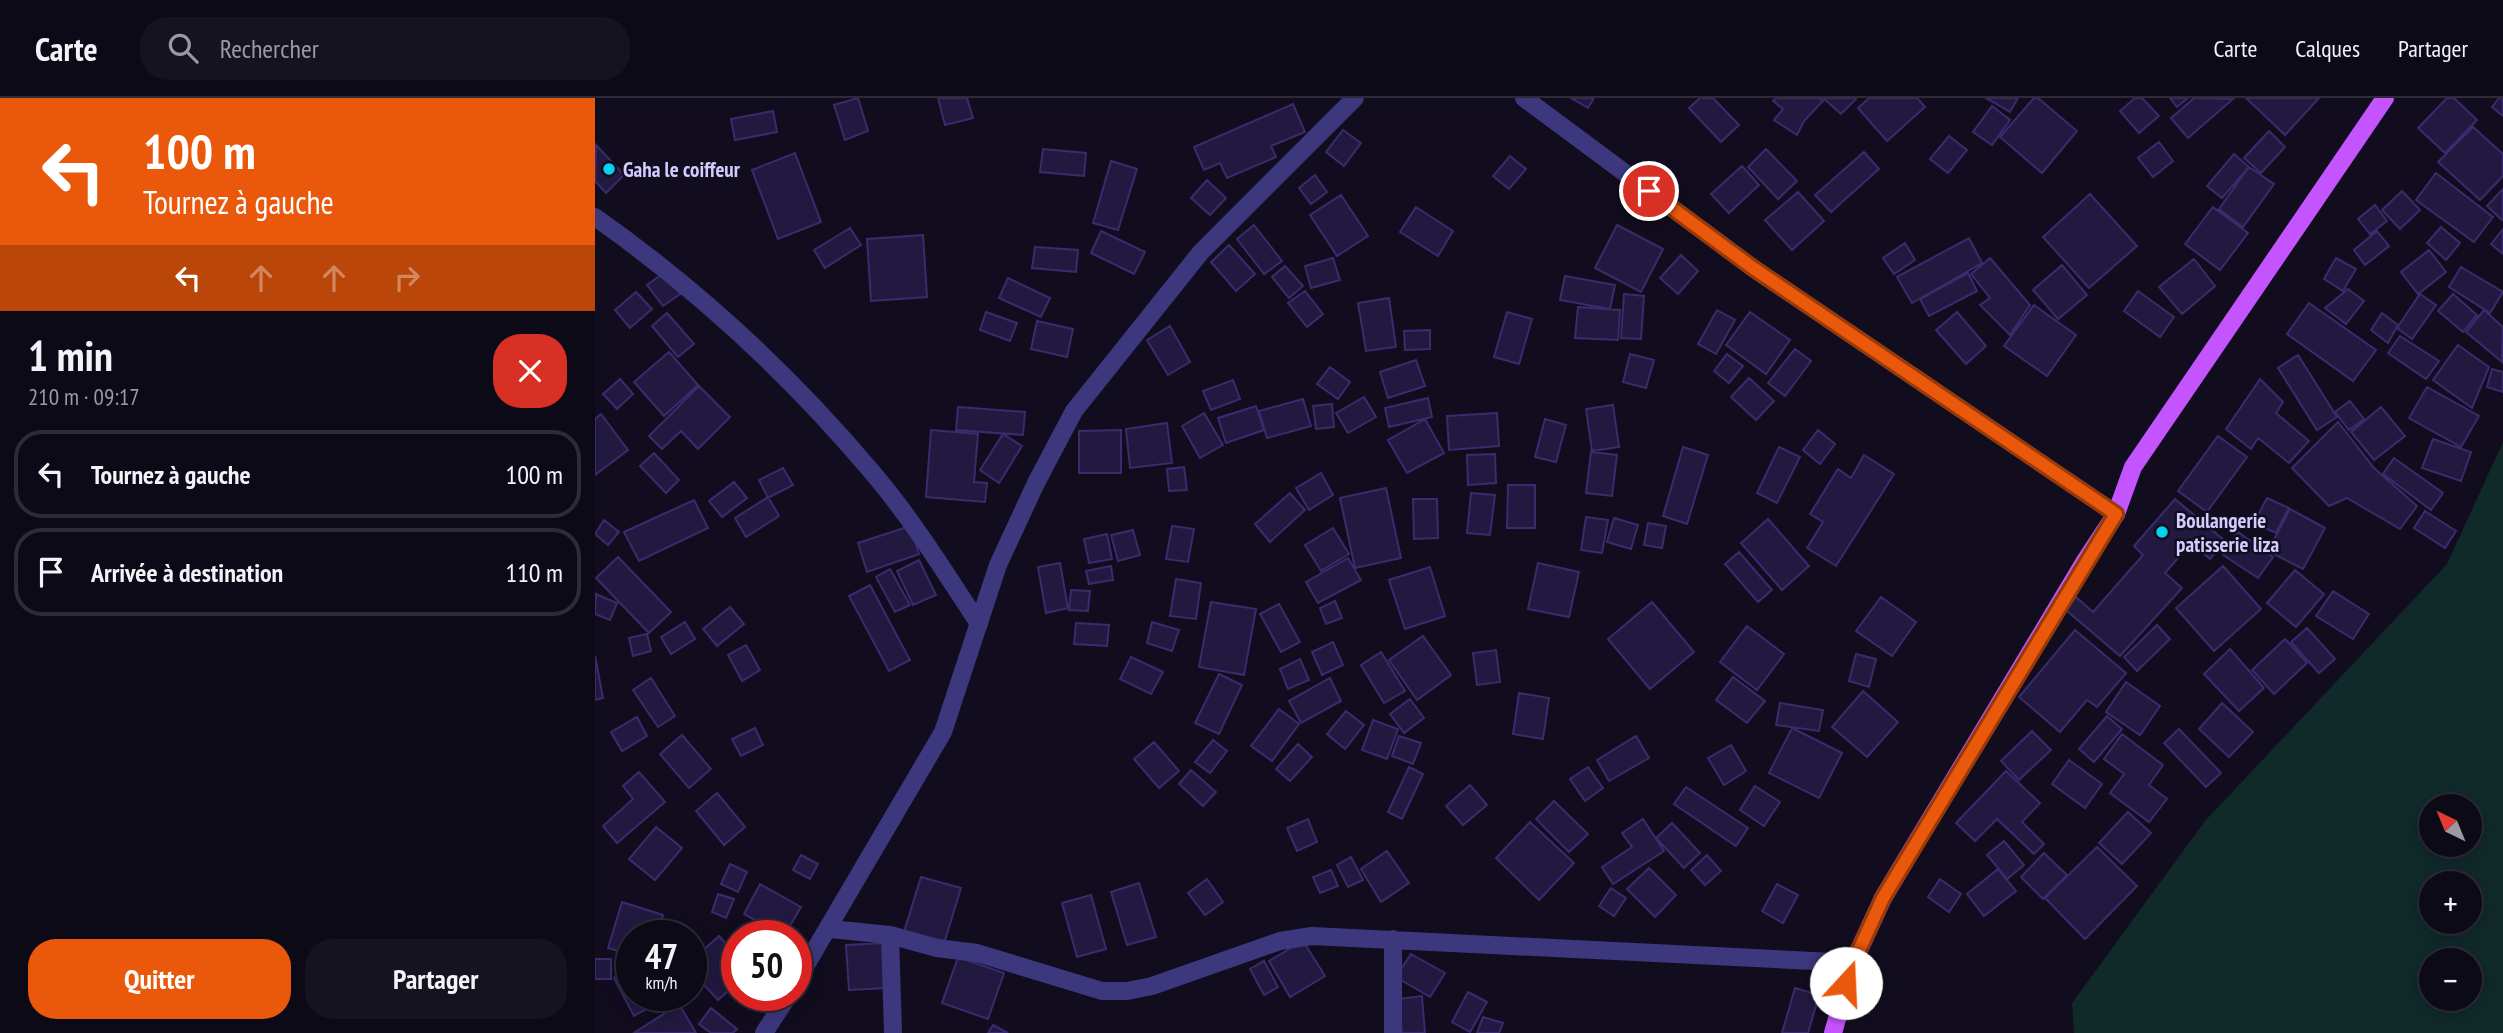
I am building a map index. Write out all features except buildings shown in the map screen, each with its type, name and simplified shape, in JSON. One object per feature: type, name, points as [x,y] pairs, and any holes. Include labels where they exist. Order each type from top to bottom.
[{"type":"main road","points":[[1833,1033],[1853,963],[1883,898],[2116,514],[2133,467],[2385,98]]},
{"type":"street","points":[[812,957],[943,732],[998,565],[1036,483],[1074,411],[1201,252],[1355,98]]},
{"type":"street","points":[[1524,98],[1753,268],[2116,514]]},
{"type":"street","points":[[595,217],[650,256],[797,388],[873,473],[924,540],[979,624]]},
{"type":"street","points":[[830,929],[890,935],[937,948],[977,953],[1102,991],[1127,992],[1280,942],[1312,936],[1853,963]]},
{"type":"street","points":[[890,935],[893,1033]]},
{"type":"street","points":[[1393,939],[1393,1033]]},
{"type":"street","points":[[764,1033],[778,1011]]},
{"type":"green space","points":[[2503,442],[2503,1033],[2074,1033],[2072,1003],[2205,821],[2447,564]]},
{"type":"place","name":"Gaha le coiffeur","points":[[609,169]]},
{"type":"place","name":"Boulangerie patisserie liza","points":[[2162,532]]},
{"type":"route","points":[[1649,191],[1753,268],[2116,514],[2085,561],[1883,898],[1846,983]]}]
